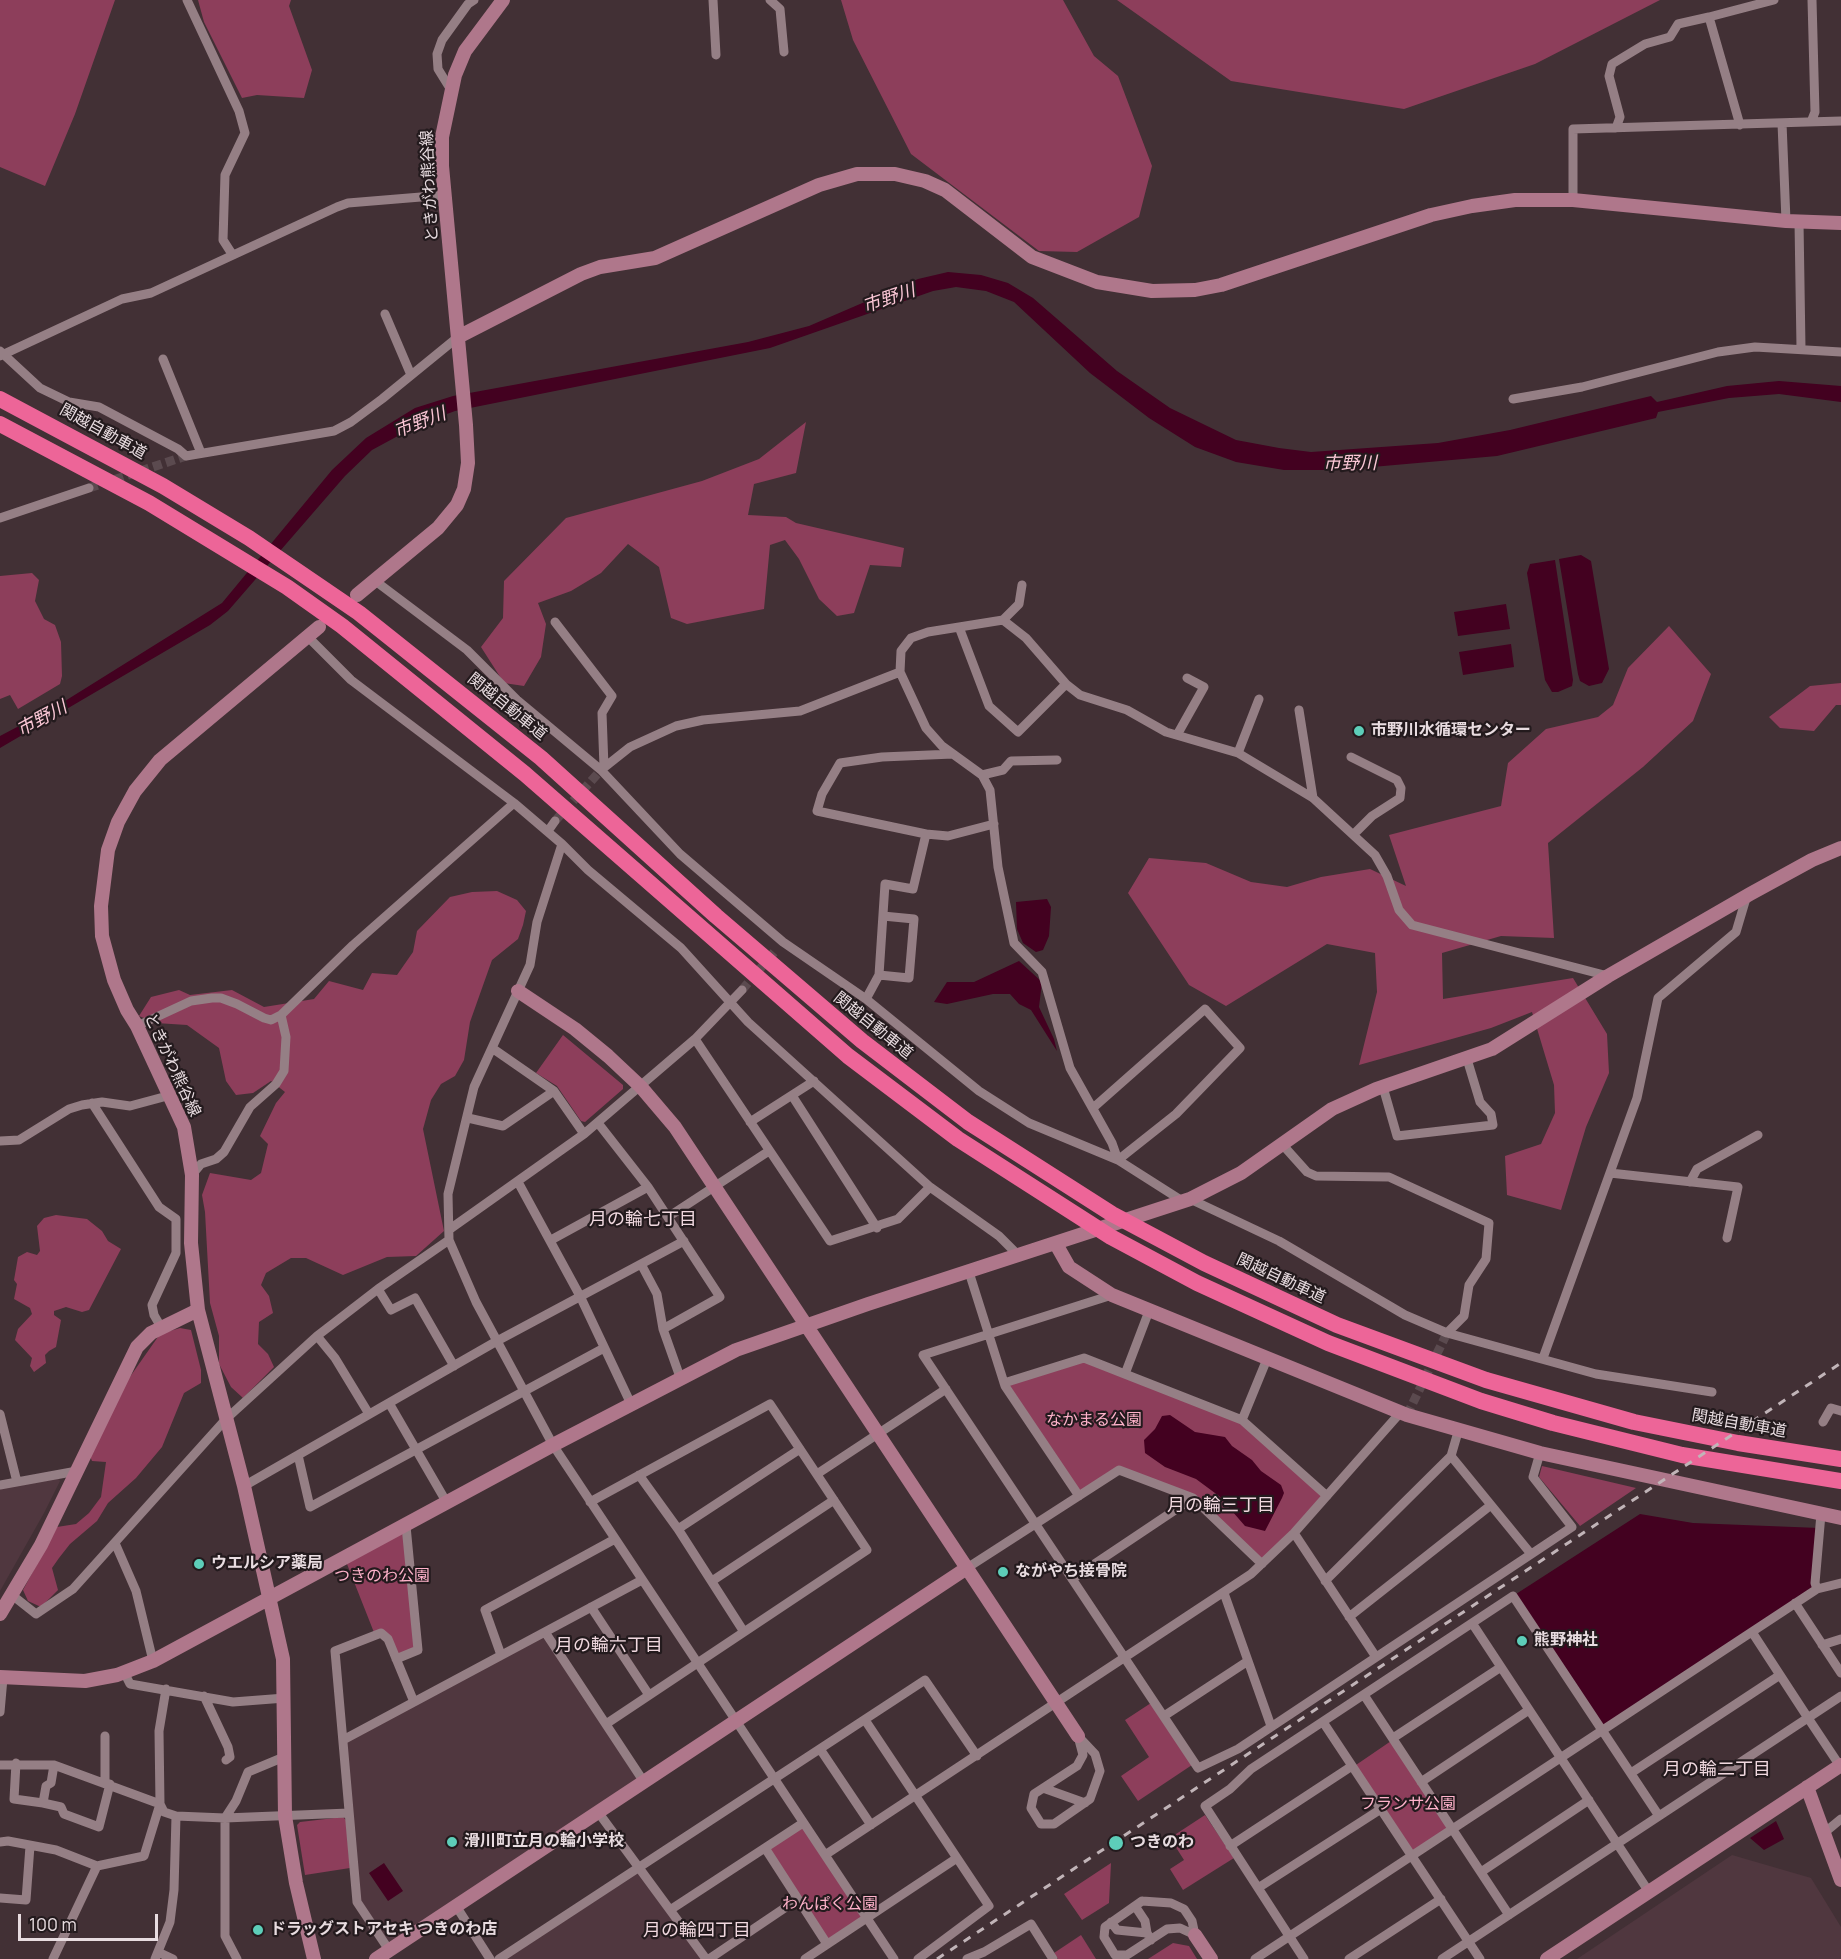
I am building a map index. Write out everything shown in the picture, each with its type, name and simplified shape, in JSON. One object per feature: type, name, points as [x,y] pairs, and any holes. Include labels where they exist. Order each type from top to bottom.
[{"type":"highway","name":"関越自動車道","points":[[0,399],[112,457],[249,538],[359,613],[541,758],[716,916],[862,1041],[968,1122],[1112,1214],[1204,1263],[1327,1320],[1412,1354],[1559,1402],[1712,1438],[1841,1459]]},
{"type":"highway","points":[[0,424],[98,474],[236,556],[342,626],[517,767],[848,1056],[958,1139],[1111,1237],[1257,1311],[1405,1374],[1481,1401],[1553,1423],[1682,1455],[1841,1481]]},
{"type":"street","points":[[187,0],[239,111],[245,133],[225,175],[223,240],[232,254]]},
{"type":"street","points":[[451,90],[438,69],[437,54],[442,40],[468,4],[474,0]]},
{"type":"street","name":"ときがわ熊谷線","points":[[374,580],[438,528],[457,505],[464,489],[468,464],[466,425],[445,195],[442,137],[451,90],[465,51],[503,0]]},
{"type":"street","points":[[713,0],[716,55]]},
{"type":"street","points":[[770,0],[780,9],[784,52]]},
{"type":"street","points":[[1616,128],[1620,117],[1609,76],[1612,64],[1645,44],[1670,37],[1678,24],[1774,0]]},
{"type":"street","points":[[1811,123],[1815,112],[1812,0]]},
{"type":"street","points":[[1709,17],[1740,124]]},
{"type":"street","points":[[1574,200],[1573,129],[1841,122]]},
{"type":"street","points":[[1782,123],[1802,348]]},
{"type":"street","points":[[445,195],[348,203],[151,292],[122,299],[1,354],[40,388],[69,402],[99,407],[178,449],[186,456],[334,430],[351,422],[458,337],[581,274],[600,267],[666,254],[819,185],[857,174],[895,174],[925,181],[945,190],[1032,257],[1097,282],[1152,291],[1195,290],[1221,285],[1431,215],[1515,200],[1574,200],[1792,222],[1841,223]]},
{"type":"street","points":[[384,314],[411,375]]},
{"type":"street","points":[[1513,399],[1582,387],[1718,352],[1755,347],[1841,352]]},
{"type":"street","points":[[163,359],[201,453]]},
{"type":"street","points":[[0,518],[89,488]]},
{"type":"street","points":[[357,595],[374,580],[467,650],[517,700],[603,769],[680,854],[779,946],[866,999],[979,1091],[1029,1123],[1118,1160],[1187,1201],[1279,1241],[1405,1315],[1448,1333],[1596,1374],[1712,1392]]},
{"type":"street","points":[[1022,585],[1018,604],[1003,620],[928,632],[911,638],[901,651],[900,672],[926,728],[942,746],[982,776],[990,790],[998,867],[1014,943],[1042,972],[1070,1068],[1093,1108],[1118,1160]]},
{"type":"street","points":[[1003,620],[1026,638],[1066,684],[1080,695],[1127,710],[1166,732],[1238,753],[1313,798],[1375,855],[1387,876],[1399,910],[1412,925],[1608,976]]},
{"type":"street","points":[[555,621],[612,696],[603,713],[603,769]]},
{"type":"street","points":[[959,627],[989,706],[1018,732],[1066,684]]},
{"type":"street","points":[[314,632],[351,680],[548,831],[588,870],[681,948],[748,1022],[930,1187],[999,1236],[1019,1256]]},
{"type":"street","name":"ときがわ熊谷線","points":[[314,632],[160,760],[135,791],[118,822],[103,874],[102,936],[114,980],[171,1095],[184,1127],[192,1175],[190,1243],[198,1310],[244,1486],[283,1659],[285,1816],[296,1883],[314,1959]]},
{"type":"street","points":[[603,769],[630,747],[676,726],[704,720],[800,711],[900,672]]},
{"type":"street","points":[[1177,735],[1204,687],[1186,678]]},
{"type":"street","points":[[1238,753],[1259,699]]},
{"type":"street","points":[[1299,710],[1313,798]]},
{"type":"street","points":[[953,754],[882,756],[840,763],[822,794],[817,811],[926,834],[948,836],[993,824]]},
{"type":"street","points":[[1351,757],[1396,780],[1401,788],[1400,798],[1372,816],[1354,834]]},
{"type":"street","points":[[982,776],[1003,770],[1011,761],[1057,760]]},
{"type":"street","points":[[137,1026],[192,1001],[212,998],[229,1001],[271,1020],[281,1015],[353,945],[514,803]]},
{"type":"street","points":[[548,831],[555,821]]},
{"type":"street","points":[[866,999],[879,975],[885,884],[913,889],[926,834]]},
{"type":"street","points":[[562,844],[537,922],[530,965],[474,1087],[448,1194],[449,1240],[476,1302],[553,1445],[894,1959]]},
{"type":"street","points":[[0,1712],[1,1677],[64,1682],[85,1681],[124,1672],[153,1661],[271,1600],[680,1377],[736,1350],[807,1324],[1187,1201],[1240,1173],[1332,1109],[1383,1087],[1492,1049],[1608,976],[1747,895],[1812,860],[1841,848]]},
{"type":"street","points":[[1543,1358],[1637,1098],[1658,998],[1736,932],[1747,895]]},
{"type":"street","points":[[879,975],[909,978],[914,919],[883,916]]},
{"type":"street","points":[[450,1229],[598,1123],[695,1039],[742,990]]},
{"type":"street","points":[[518,991],[575,1029],[641,1087],[675,1127],[1078,1736],[1095,1754],[1100,1771],[1090,1799],[1054,1824],[1041,1824],[1031,1808],[1034,1794],[1077,1766],[1083,1755],[1078,1736]]},
{"type":"street","points":[[1093,1108],[1205,1009],[1240,1048],[1176,1114],[1118,1160]]},
{"type":"street","points":[[192,1175],[201,1164],[216,1159],[224,1152],[250,1107],[276,1083],[284,1071],[286,1037],[281,1015]]},
{"type":"street","points":[[695,1039],[830,1241],[877,1228],[898,1219],[930,1187]]},
{"type":"street","points":[[492,1048],[554,1091],[584,1134]]},
{"type":"street","points":[[1383,1087],[1397,1136],[1493,1125],[1491,1114],[1480,1102],[1467,1059]]},
{"type":"street","points":[[750,1122],[793,1097],[814,1081]]},
{"type":"street","points":[[468,1118],[503,1126],[554,1091]]},
{"type":"street","points":[[0,1141],[19,1140],[69,1109],[92,1103],[130,1106],[171,1095]]},
{"type":"street","points":[[793,1097],[877,1228]]},
{"type":"street","points":[[92,1103],[159,1207],[176,1219],[176,1253],[152,1305],[154,1315],[161,1327]]},
{"type":"street","points":[[598,1123],[648,1187],[720,1297],[663,1329]]},
{"type":"street","points":[[1690,1182],[1696,1169],[1758,1135]]},
{"type":"street","points":[[1281,1143],[1307,1172],[1316,1176],[1389,1176],[1490,1223],[1486,1258],[1469,1285],[1464,1316],[1448,1333]]},
{"type":"street","points":[[668,1217],[769,1151]]},
{"type":"street","points":[[1610,1173],[1738,1187],[1726,1238]]},
{"type":"street","points":[[518,1182],[580,1296],[631,1404]]},
{"type":"street","points":[[551,1240],[648,1187]]},
{"type":"street","points":[[198,1310],[161,1327],[144,1339],[130,1359],[36,1554],[5,1604],[36,1614],[73,1589],[226,1419],[317,1336],[378,1288],[449,1240]]},
{"type":"street","points":[[244,1486],[497,1341],[684,1240]]},
{"type":"street","points":[[1056,1244],[1069,1267],[1112,1295],[1400,1413],[1458,1432],[1540,1453],[1841,1518]]},
{"type":"street","points":[[642,1264],[657,1294],[663,1329],[680,1377]]},
{"type":"street","points":[[969,1272],[1004,1383],[1079,1496]]},
{"type":"street","points":[[378,1288],[391,1310],[415,1298],[454,1366]]},
{"type":"street","points":[[1112,1295],[923,1355],[1198,1768],[1238,1749],[1572,1527],[1533,1477],[1540,1453]]},
{"type":"street","points":[[1125,1374],[1149,1311]]},
{"type":"street","points":[[317,1336],[336,1358],[369,1414]]},
{"type":"street","points":[[298,1455],[310,1507],[604,1348]]},
{"type":"street","points":[[1004,1383],[1084,1358],[1242,1420],[1327,1496]]},
{"type":"street","points":[[1242,1420],[1267,1359]]},
{"type":"street","points":[[816,1474],[946,1389]]},
{"type":"street","points":[[389,1403],[447,1503]]},
{"type":"street","points":[[590,1502],[770,1404],[867,1550],[606,1724]]},
{"type":"street","points":[[1823,1422],[1831,1408],[1841,1411]]},
{"type":"street","points":[[825,1855],[1224,1593],[1262,1564],[1294,1533],[1400,1413]]},
{"type":"street","points":[[0,1414],[17,1482]]},
{"type":"street","points":[[1325,1581],[1451,1456],[1458,1432]]},
{"type":"street","points":[[678,1528],[800,1449]]},
{"type":"street","points":[[1451,1456],[1531,1554]]},
{"type":"street","points":[[376,1959],[1119,1470],[1193,1498],[1262,1564]]},
{"type":"street","points":[[0,1485],[77,1471]]},
{"type":"street","points":[[639,1475],[678,1528],[744,1632]]},
{"type":"street","points":[[1072,1579],[1193,1498]]},
{"type":"street","points":[[712,1581],[834,1500]]},
{"type":"street","points":[[1349,1617],[1491,1505]]},
{"type":"street","points":[[1816,1589],[1821,1514]]},
{"type":"street","points":[[396,1659],[418,1650],[406,1526]]},
{"type":"street","points":[[1294,1533],[1376,1657]]},
{"type":"street","points":[[501,1655],[484,1610],[615,1539]]},
{"type":"street","points":[[115,1543],[136,1591],[153,1661]]},
{"type":"street","points":[[343,1740],[642,1580]]},
{"type":"street","points":[[1256,1959],[1816,1589],[1841,1583]]},
{"type":"street","points":[[1224,1593],[1271,1726]]},
{"type":"street","points":[[1304,1959],[1204,1806],[1230,1789],[1251,1769],[1513,1596],[1659,1816]]},
{"type":"street","points":[[1795,1603],[1841,1674]]},
{"type":"street","points":[[591,1607],[649,1695]]},
{"type":"street","points":[[1472,1623],[1649,1892]]},
{"type":"street","points":[[545,1632],[644,1782]]},
{"type":"street","points":[[1547,1959],[1840,1766],[1752,1632]]},
{"type":"street","points":[[388,1950],[357,1902],[335,1651],[381,1633],[388,1639],[414,1702]]},
{"type":"street","points":[[1822,1645],[1841,1639]]},
{"type":"street","points":[[1164,1716],[1248,1661]]},
{"type":"street","points":[[1393,1738],[1501,1667]]},
{"type":"street","points":[[124,1672],[130,1683],[233,1702],[285,1698]]},
{"type":"street","points":[[1631,1773],[1780,1675]]},
{"type":"street","points":[[500,1959],[925,1680],[977,1756]]},
{"type":"street","points":[[0,1842],[8,1841],[56,1850],[97,1866],[144,1856],[160,1804],[159,1731],[166,1689]]},
{"type":"street","points":[[1364,1695],[1509,1915]]},
{"type":"street","points":[[204,1696],[228,1747],[230,1757],[226,1760]]},
{"type":"street","points":[[1442,1959],[1841,1696]]},
{"type":"street","points":[[1421,1782],[1529,1710]]},
{"type":"street","points":[[865,1720],[989,1906],[918,1959]]},
{"type":"street","points":[[1323,1722],[1480,1959]]},
{"type":"street","points":[[16,1763],[14,1799],[61,1807],[64,1814],[99,1827],[108,1783],[105,1736]]},
{"type":"street","points":[[820,1749],[871,1825]]},
{"type":"street","points":[[237,1959],[225,1935],[225,1818],[236,1801],[248,1772],[284,1757]]},
{"type":"street","points":[[0,1758],[0,1765],[16,1763],[54,1765],[160,1804],[164,1812],[176,1816],[225,1818],[349,1813]]},
{"type":"street","points":[[43,1803],[46,1786],[51,1783],[54,1765]]},
{"type":"street","points":[[1230,1846],[1352,1766]]},
{"type":"street","points":[[1807,1787],[1841,1880]]},
{"type":"street","points":[[1043,1788],[1085,1803]]},
{"type":"street","points":[[1481,1872],[1589,1800]]},
{"type":"street","points":[[1258,1888],[1381,1809]]},
{"type":"street","points":[[598,1812],[707,1959],[798,1899]]},
{"type":"street","points":[[173,1959],[156,1955],[170,1922],[174,1890],[176,1816]]},
{"type":"street","points":[[1824,1833],[1841,1819]]},
{"type":"street","points":[[670,1910],[803,1822]]},
{"type":"street","points":[[0,1898],[26,1900],[30,1846]]},
{"type":"street","points":[[765,1848],[827,1944]]},
{"type":"street","points":[[805,1959],[957,1858]]},
{"type":"street","points":[[53,1959],[97,1866]]},
{"type":"street","points":[[1349,1959],[1441,1899]]},
{"type":"street","points":[[1195,1935],[1180,1928],[1167,1929],[1149,1936],[1127,1955],[1115,1955],[1104,1937],[1105,1927],[1142,1901],[1171,1903],[1184,1910],[1192,1920],[1195,1935],[1211,1959]]},
{"type":"street","points":[[456,1906],[490,1959]]},
{"type":"street","points":[[1135,1906],[1145,1921],[1149,1936]]},
{"type":"street","points":[[1112,1922],[1117,1930],[1149,1936]]},
{"type":"street","points":[[967,1959],[984,1952],[1031,1924],[1053,1959]]},
{"type":"shaded area","points":[[58,1477],[60,1481],[44,1513],[0,1591],[0,1489]]},
{"type":"shaded area","name":"滑川町立月の輪小学校","points":[[545,1632],[644,1782],[389,1950],[357,1902],[343,1740]]},
{"type":"shaded area","points":[[1732,1855],[1811,1878],[1841,1927],[1841,1959],[1577,1959]]},
{"type":"shaded area","points":[[639,1867],[706,1959],[499,1959]]},
{"type":"green space","points":[[0,0],[115,0],[75,114],[45,186],[0,167]]},
{"type":"green space","points":[[198,0],[291,0],[289,6],[312,70],[304,98],[257,95],[242,98],[204,22]]},
{"type":"green space","points":[[841,0],[1063,0],[1094,56],[1118,76],[1152,166],[1139,217],[1077,252],[1039,251],[911,154],[853,40]]},
{"type":"green space","points":[[1117,0],[1660,0],[1535,64],[1404,109],[1231,81]]},
{"type":"green space","points":[[806,422],[796,473],[754,484],[748,515],[786,517],[796,523],[904,548],[901,567],[870,565],[854,613],[837,616],[819,599],[799,559],[785,540],[770,545],[764,609],[687,624],[671,618],[659,567],[628,544],[601,573],[571,591],[538,603],[546,624],[541,657],[524,686],[504,683],[481,647],[503,618],[504,581],[566,518],[702,481],[759,459]]},
{"type":"green space","points":[[32,573],[39,580],[35,601],[44,619],[55,625],[61,642],[62,676],[60,684],[18,709],[10,695],[0,699],[0,576]]},
{"type":"green space","points":[[1669,626],[1711,674],[1693,721],[1643,767],[1548,843],[1554,938],[1501,936],[1442,953],[1443,999],[1573,978],[1607,1034],[1609,1073],[1586,1127],[1561,1210],[1507,1195],[1505,1156],[1541,1144],[1555,1113],[1554,1085],[1532,1012],[1491,1028],[1359,1065],[1377,992],[1375,953],[1327,944],[1226,1006],[1189,985],[1128,893],[1149,858],[1206,863],[1251,882],[1287,887],[1321,877],[1370,869],[1406,886],[1389,835],[1501,806],[1508,763],[1546,729],[1598,717],[1613,705],[1628,668]]},
{"type":"green space","points":[[1841,683],[1841,705],[1836,705],[1814,731],[1780,728],[1769,717],[1810,686]]},
{"type":"green space","points":[[497,891],[517,900],[526,911],[523,925],[518,939],[492,960],[470,1022],[464,1060],[455,1076],[441,1084],[431,1100],[423,1129],[444,1231],[416,1256],[387,1257],[343,1275],[306,1258],[291,1258],[266,1273],[261,1285],[269,1296],[273,1313],[259,1322],[258,1344],[268,1354],[274,1367],[243,1398],[231,1387],[219,1364],[219,1336],[210,1303],[202,1195],[210,1173],[251,1180],[261,1173],[268,1144],[260,1136],[276,1103],[285,1092],[271,1081],[253,1093],[236,1095],[226,1081],[219,1048],[187,1025],[156,1023],[139,1016],[151,997],[179,990],[190,995],[232,990],[264,1007],[314,999],[329,981],[363,990],[372,973],[397,975],[413,952],[417,931],[450,897],[472,892]]},
{"type":"green space","points":[[563,1035],[623,1085],[623,1089],[585,1122],[581,1121],[557,1086],[536,1073]]},
{"type":"green space","points":[[56,1215],[87,1219],[102,1231],[108,1241],[121,1249],[89,1310],[82,1312],[66,1307],[54,1311],[54,1315],[61,1320],[56,1347],[45,1355],[46,1363],[34,1372],[30,1366],[32,1358],[15,1340],[18,1329],[32,1314],[30,1308],[14,1299],[17,1284],[14,1280],[18,1257],[27,1252],[37,1255],[40,1251],[37,1226],[44,1218]]},
{"type":"green space","points":[[180,1328],[191,1330],[201,1370],[201,1383],[184,1393],[162,1447],[136,1478],[108,1503],[97,1521],[70,1544],[52,1568],[58,1590],[41,1607],[28,1601],[23,1590],[57,1527],[76,1524],[89,1513],[101,1497],[106,1462],[92,1461],[90,1456],[120,1391],[160,1334]]},
{"type":"green space","name":"なかまる公園","points":[[1085,1358],[1242,1420],[1327,1496],[1262,1564],[1193,1498],[1120,1470],[1079,1496],[1005,1386]]},
{"type":"green space","points":[[1542,1466],[1636,1488],[1580,1526],[1539,1477]]},
{"type":"green space","name":"つきのわ公園","points":[[406,1526],[418,1650],[396,1659],[388,1639],[375,1635],[345,1559]]},
{"type":"green space","points":[[1151,1703],[1192,1765],[1138,1801],[1121,1776],[1149,1757],[1125,1720]]},
{"type":"green space","name":"フランサ公園","points":[[1394,1739],[1453,1829],[1412,1856],[1353,1767]]},
{"type":"green space","points":[[1205,1815],[1234,1858],[1183,1890],[1170,1869],[1184,1860],[1170,1838]]},
{"type":"green space","points":[[343,1817],[346,1820],[350,1868],[305,1875],[297,1825],[300,1822]]},
{"type":"green space","name":"わんぱく公園","points":[[803,1823],[867,1918],[827,1944],[765,1848]]},
{"type":"green space","points":[[1111,1863],[1109,1903],[1082,1920],[1064,1894]]},
{"type":"green space","points":[[1081,1935],[1096,1959],[1058,1959],[1054,1953]]},
{"type":"green space","points":[[1173,1943],[1189,1946],[1197,1959],[1148,1959]]},
{"type":"water","name":"市野川","points":[[948,272],[981,275],[1008,283],[1033,298],[1117,371],[1170,408],[1236,440],[1279,448],[1311,452],[1438,443],[1510,430],[1651,396],[1657,402],[1727,386],[1779,381],[1841,386],[1841,402],[1779,394],[1729,398],[1658,412],[1656,418],[1497,456],[1338,470],[1284,470],[1236,462],[1195,447],[1149,418],[1090,373],[1014,302],[986,291],[956,287],[933,291],[770,348],[455,411],[420,424],[372,450],[345,476],[228,611],[210,625],[0,748],[0,736],[57,706],[222,603],[332,470],[366,438],[415,408],[453,396],[748,342],[809,326],[918,279]]},
{"type":"water","points":[[1581,555],[1591,561],[1609,669],[1602,683],[1589,686],[1580,681],[1578,674],[1559,559]]},
{"type":"water","points":[[1555,560],[1573,680],[1572,686],[1552,692],[1545,680],[1527,573],[1530,564]]},
{"type":"water","points":[[1506,604],[1510,629],[1458,636],[1454,612]]},
{"type":"water","points":[[1511,644],[1514,667],[1463,675],[1459,652]]},
{"type":"water","points":[[1047,899],[1051,907],[1049,936],[1043,950],[1036,952],[1023,943],[1017,929],[1016,902]]},
{"type":"water","points":[[1019,961],[1042,982],[1039,1007],[1057,1051],[1031,1010],[1019,1004],[1010,994],[993,994],[947,1004],[934,1002],[947,982],[974,982]]},
{"type":"water","points":[[1170,1415],[1195,1432],[1225,1437],[1232,1446],[1252,1460],[1261,1471],[1281,1485],[1284,1493],[1265,1531],[1245,1526],[1219,1496],[1196,1479],[1165,1467],[1145,1453],[1144,1440],[1155,1429],[1162,1416]]},
{"type":"water","points":[[1640,1514],[1693,1523],[1819,1528],[1817,1589],[1603,1730],[1513,1596]]},
{"type":"water","points":[[1776,1821],[1784,1839],[1764,1850],[1750,1838]]},
{"type":"water","points":[[384,1863],[403,1891],[388,1901],[369,1873]]},
{"type":"tunnel","points":[[89,488],[186,456]]},
{"type":"tunnel","points":[[555,821],[601,770]]},
{"type":"tunnel","points":[[742,990],[776,950]]},
{"type":"tunnel","points":[[1407,1415],[1447,1333]]},
{"type":"railway","points":[[937,1959],[1841,1363]]},
{"type":"place","name":"市野川水循環センター","points":[[1359,731]]},
{"type":"place","name":"ウエルシア薬局","points":[[199,1564]]},
{"type":"place","name":"ながやち接骨院","points":[[1003,1572]]},
{"type":"place","name":"熊野神社","points":[[1522,1641]]},
{"type":"place","name":"滑川町立月の輪小学校","points":[[452,1842]]},
{"type":"place","name":"つきのわ","points":[[1116,1843]]},
{"type":"place","name":"ドラッグストアセキ つきのわ店","points":[[258,1930]]},
{"type":"district","name":"月の輪七丁目","points":[[643,1220]]},
{"type":"district","name":"月の輪三丁目","points":[[1221,1506]]},
{"type":"district","name":"月の輪六丁目","points":[[609,1646]]},
{"type":"district","name":"月の輪二丁目","points":[[1717,1770]]},
{"type":"district","name":"月の輪四丁目","points":[[697,1931]]}]
